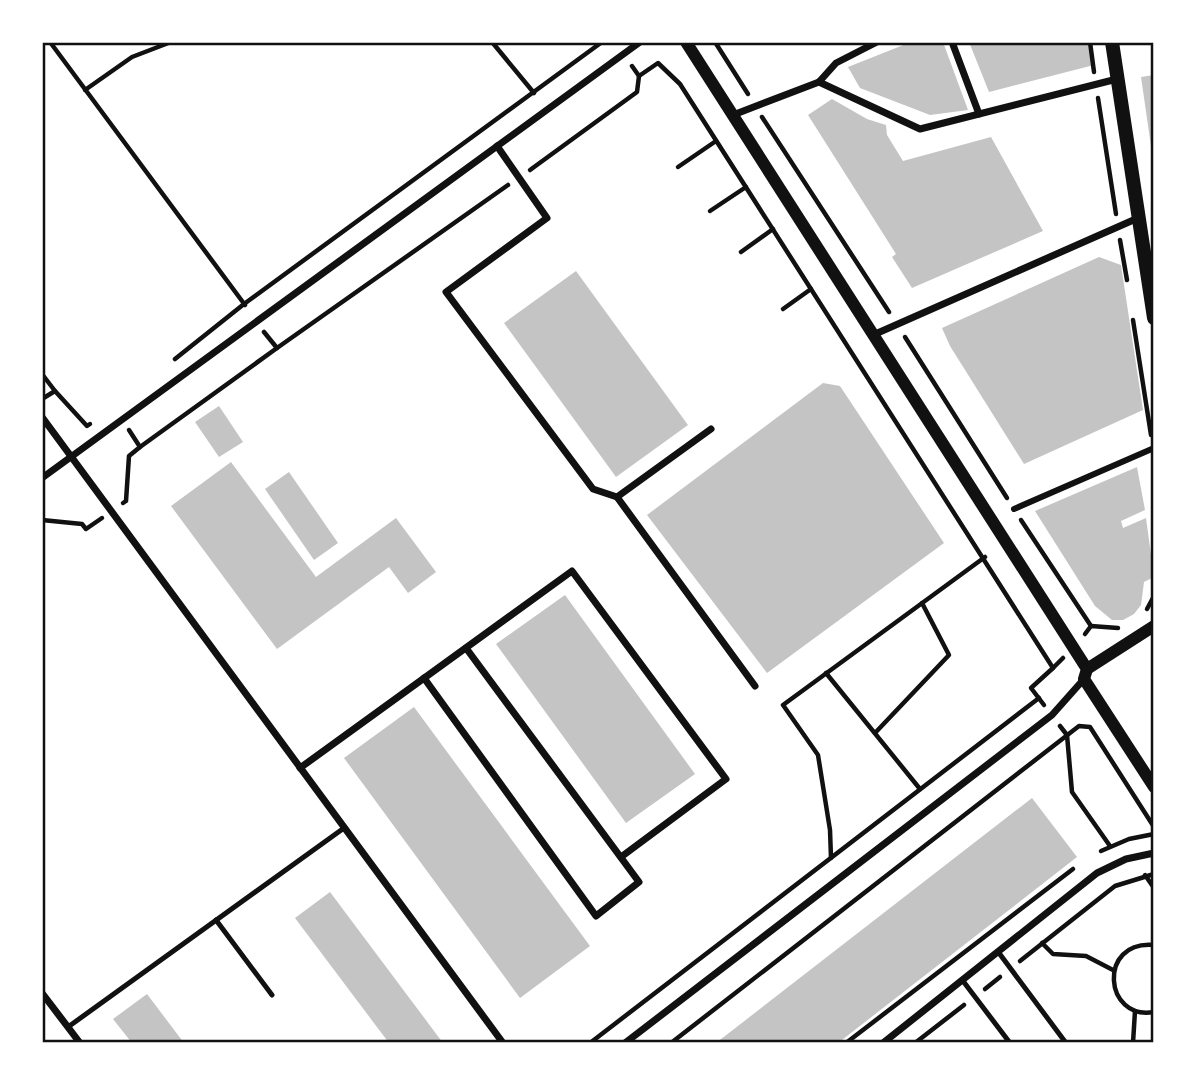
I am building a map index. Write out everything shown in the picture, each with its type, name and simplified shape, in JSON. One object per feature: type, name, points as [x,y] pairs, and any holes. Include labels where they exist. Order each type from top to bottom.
[{"type":"main road","points":[[1112,42],[1154,318]]},
{"type":"street","points":[[42,478],[639,42]]},
{"type":"street","points":[[687,42],[1086,674],[1154,787]]},
{"type":"street","points":[[733,115],[819,82],[836,63],[877,42]]},
{"type":"street","points":[[953,42],[979,114]]},
{"type":"street","points":[[819,82],[920,129],[1117,79]]},
{"type":"street","points":[[497,146],[547,218],[446,292],[593,489],[617,497],[755,686]]},
{"type":"street","points":[[873,335],[1138,218]]},
{"type":"street","points":[[42,417],[503,1043]]},
{"type":"street","points":[[617,497],[710,429]]},
{"type":"street","points":[[1014,509],[1154,448]]},
{"type":"street","points":[[300,768],[572,571],[726,779],[621,857]]},
{"type":"street","points":[[625,1043],[1052,715],[1086,674],[1154,626]]},
{"type":"street","points":[[424,678],[596,916],[639,882],[466,648]]},
{"type":"street","points":[[883,1043],[1097,873],[1126,859],[1154,853]]},
{"type":"street","points":[[42,993],[80,1043]]},
{"type":"lane","points":[[68,1027],[344,828]]},
{"type":"lane","points":[[216,920],[272,995]]},
{"type":"lane","points":[[999,953],[1066,1043]]},
{"type":"lane","points":[[963,981],[1010,1043]]},
{"type":"path","points":[[50,42],[277,348]]},
{"type":"path","points":[[85,90],[132,57],[171,42]]},
{"type":"path","points":[[492,42],[534,93]]},
{"type":"path","points":[[173,361],[244,304],[602,42]]},
{"type":"path","points":[[715,42],[1091,626]]},
{"type":"path","points":[[42,520],[82,524],[86,529],[111,512],[126,501],[129,456],[140,447],[637,92],[639,76],[624,54]]},
{"type":"path","points":[[639,76],[658,63],[680,84]]},
{"type":"path","points":[[678,167],[716,141]]},
{"type":"path","points":[[710,211],[746,187]]},
{"type":"path","points":[[741,252],[773,229]]},
{"type":"path","points":[[783,309],[811,289]]},
{"type":"path","points":[[42,374],[87,426],[95,420]]},
{"type":"path","points":[[42,399],[55,391]]},
{"type":"path","points":[[122,419],[140,447]]},
{"type":"path","points":[[831,858],[830,830],[818,755],[783,705],[985,558]]},
{"type":"path","points":[[875,733],[949,655],[922,603]]},
{"type":"path","points":[[1031,688],[1053,668]]},
{"type":"path","points":[[826,673],[920,789]]},
{"type":"path","points":[[590,1043],[1039,698]]},
{"type":"path","points":[[671,1043],[1079,726],[1090,727],[1154,827]]},
{"type":"path","points":[[1067,735],[1072,792],[1110,846]]},
{"type":"path","points":[[1092,857],[1110,846],[1154,834]]},
{"type":"path","points":[[846,1043],[1083,862]]},
{"type":"path","points":[[915,1043],[1115,886],[1154,874]]},
{"type":"path","points":[[1145,875],[1154,888]]},
{"type":"path","points":[[1042,943],[1053,954],[1086,956],[1114,970]]},
{"type":"path","points":[[1154,945],[1133,947],[1119,960],[1114,970],[1117,995],[1135,1011],[1154,1013]]},
{"type":"path","points":[[1133,1043],[1135,1011]]},
{"type":"building","points":[[911,42],[943,42],[968,110],[930,115],[860,88],[848,67]]},
{"type":"building","points":[[969,42],[1089,42],[1094,65],[989,92]]},
{"type":"building","points":[[1154,75],[1154,153],[1152,153],[1141,77]]},
{"type":"building","points":[[832,99],[867,119],[886,125],[887,135],[903,161],[991,137],[1043,231],[912,288],[892,257],[896,254],[808,115]]},
{"type":"building","points":[[1099,257],[1121,265],[1143,410],[1024,464],[950,346],[942,328]]},
{"type":"building","points":[[576,271],[688,425],[616,477],[504,323]]},
{"type":"building","points":[[823,383],[840,386],[944,543],[767,673],[647,515]]},
{"type":"building","points":[[219,406],[243,442],[219,457],[195,422]]},
{"type":"building","points":[[231,462],[316,577],[396,518],[436,572],[408,593],[389,567],[277,649],[171,506]]},
{"type":"building","points":[[1137,467],[1145,510],[1121,521],[1123,528],[1146,518],[1154,577],[1144,582],[1141,605],[1134,614],[1123,620],[1112,620],[1095,606],[1035,511]]},
{"type":"building","points":[[289,472],[338,543],[314,560],[265,489]]},
{"type":"building","points":[[565,595],[695,774],[626,823],[496,644]]},
{"type":"building","points":[[414,707],[590,946],[520,998],[344,758]]},
{"type":"building","points":[[1032,798],[1077,857],[838,1043],[716,1043]]},
{"type":"building","points":[[330,892],[443,1043],[389,1043],[295,918]]},
{"type":"building","points":[[147,994],[184,1043],[132,1043],[113,1019]]}]
